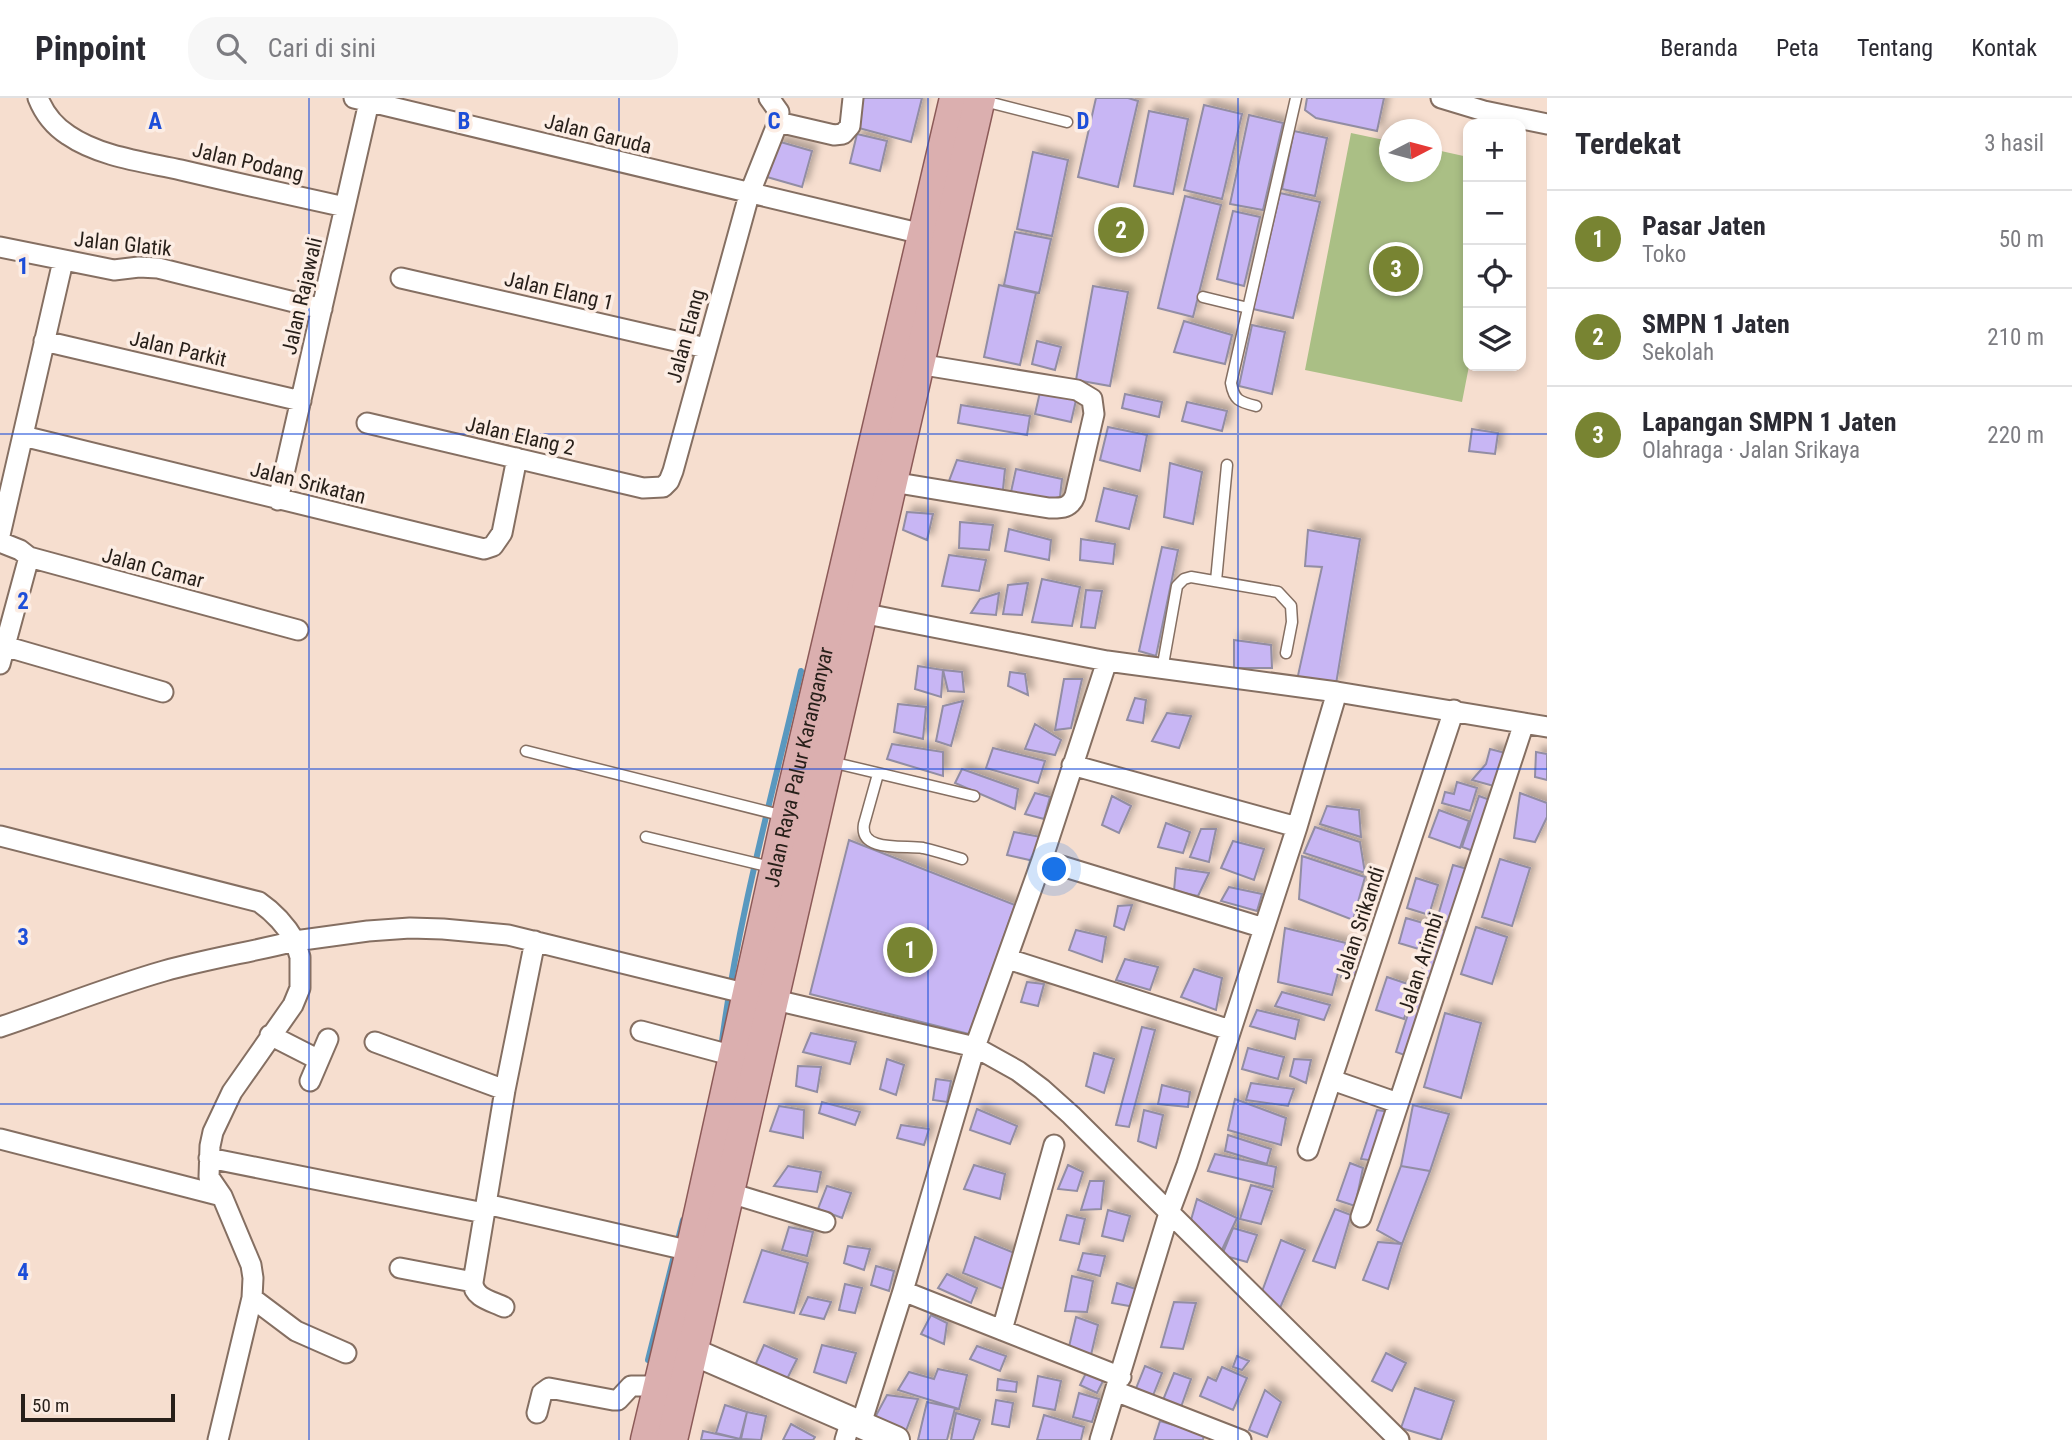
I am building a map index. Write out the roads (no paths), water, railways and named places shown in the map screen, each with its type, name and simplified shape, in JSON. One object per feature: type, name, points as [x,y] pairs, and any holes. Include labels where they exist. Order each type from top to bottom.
[{"type":"main road","name":"Jalan Raya Palur Karanganyar","points":[[744,992],[814,759],[935,237],[972,98]]},
{"type":"main road","name":"Jalan Raya Palur Karanganyar","points":[[849,611],[892,482],[918,364],[935,237]]},
{"type":"main road","name":"Jalan Raya Palur Karanganyar","points":[[646,1440],[659,1386],[681,1347],[727,1192],[734,1056],[773,813],[814,759]]},
{"type":"main road","name":"Jalan Raya Palur Karanganyar","points":[[672,1440],[681,1347],[679,1248],[734,1056]]},
{"type":"main road","points":[[681,1347],[852,1428],[896,1440]]},
{"type":"street","name":"Jalan Podang","points":[[38,98],[43,111],[55,124],[86,145],[160,166],[345,207]]},
{"type":"street","points":[[769,98],[779,112],[778,122],[834,135],[843,134],[850,126],[853,98]]},
{"type":"street","points":[[1441,98],[1486,104],[1547,124]]},
{"type":"street","name":"Jalan Rajawali","points":[[278,499],[345,207],[362,100]]},
{"type":"street","name":"Jalan Garuda","points":[[362,100],[749,195],[935,237]]},
{"type":"street","name":"Jalan Elang","points":[[663,487],[673,471],[749,195],[778,122]]},
{"type":"street","name":"Jalan Glatik","points":[[0,247],[114,270],[158,268],[321,309]]},
{"type":"street","points":[[0,535],[62,261]]},
{"type":"street","name":"Jalan Elang 1","points":[[401,278],[706,348]]},
{"type":"street","name":"Jalan Parkit","points":[[44,341],[301,401]]},
{"type":"street","points":[[892,482],[1049,508],[1067,506],[1075,496],[1094,414],[1092,399],[1077,390],[918,364]]},
{"type":"street","name":"Jalan Elang 2","points":[[367,423],[643,488],[663,487]]},
{"type":"street","name":"Jalan Srikatan","points":[[23,436],[477,549],[488,548],[499,541],[517,458]]},
{"type":"street","name":"Jalan Camar","points":[[0,542],[29,557],[298,631]]},
{"type":"street","points":[[29,557],[2,647],[163,692]]},
{"type":"street","points":[[849,611],[1107,661],[1337,692],[1547,727]]},
{"type":"street","points":[[852,1428],[903,1291],[975,1047],[1042,860],[1107,661]]},
{"type":"street","points":[[1100,1440],[1169,1213],[1297,827],[1337,692]]},
{"type":"street","name":"Jalan Srikandi","points":[[1308,1150],[1454,710]]},
{"type":"street","name":"Jalan Arimbi","points":[[1361,1217],[1524,723]]},
{"type":"street","points":[[1072,765],[1297,827]]},
{"type":"street","points":[[0,836],[259,902],[280,919],[295,941],[300,957],[300,988],[293,1005],[232,1092],[213,1132],[209,1177],[222,1196],[251,1265],[253,1278],[252,1298],[218,1440]]},
{"type":"street","points":[[1042,860],[1264,928]]},
{"type":"street","points":[[0,1027],[160,972],[211,958],[295,941],[410,928],[508,935],[975,1047],[1018,1072],[1056,1100],[1399,1440]]},
{"type":"street","points":[[504,1307],[476,1293],[472,1282],[505,1090],[535,941]]},
{"type":"street","points":[[1008,959],[1230,1030]]},
{"type":"street","points":[[641,1031],[734,1056]]},
{"type":"street","points":[[270,1035],[319,1060]]},
{"type":"street","points":[[310,1081],[328,1039]]},
{"type":"street","points":[[375,1042],[505,1090]]},
{"type":"street","points":[[1332,1080],[1398,1103]]},
{"type":"street","points":[[0,1139],[222,1196]]},
{"type":"street","points":[[1002,1330],[1054,1145]]},
{"type":"street","points":[[209,1158],[485,1208],[679,1248]]},
{"type":"street","points":[[727,1192],[825,1222]]},
{"type":"street","points":[[400,1268],[472,1282]]},
{"type":"street","points":[[903,1291],[1002,1330],[1241,1440]]},
{"type":"street","points":[[252,1298],[296,1331],[346,1353]]},
{"type":"street","points":[[537,1413],[542,1393],[549,1388],[618,1400],[631,1386],[659,1386]]},
{"type":"lane","points":[[972,98],[1067,122]]},
{"type":"lane","points":[[1256,406],[1234,398],[1231,383],[1296,98]]},
{"type":"lane","points":[[1203,297],[1248,308]]},
{"type":"lane","points":[[1216,581],[1227,465]]},
{"type":"lane","points":[[1162,670],[1177,586],[1184,579],[1191,578],[1278,592],[1291,606],[1292,622],[1286,653]]},
{"type":"lane","points":[[526,751],[773,813]]},
{"type":"lane","points":[[814,759],[974,796]]},
{"type":"lane","points":[[878,774],[864,824],[863,832],[866,838],[871,842],[901,849],[923,848],[962,859]]},
{"type":"lane","points":[[646,837],[763,865]]},
{"type":"waterway","points":[[721,1049],[746,906],[801,671]]},
{"type":"waterway","points":[[648,1360],[683,1220]]},
{"type":"place","name":"SMPN 1 Jaten","points":[[1121,230]]},
{"type":"place","name":"Lapangan SMPN 1 Jaten","points":[[1396,269]]},
{"type":"place","name":"Pasar Jaten","points":[[910,950]]}]
